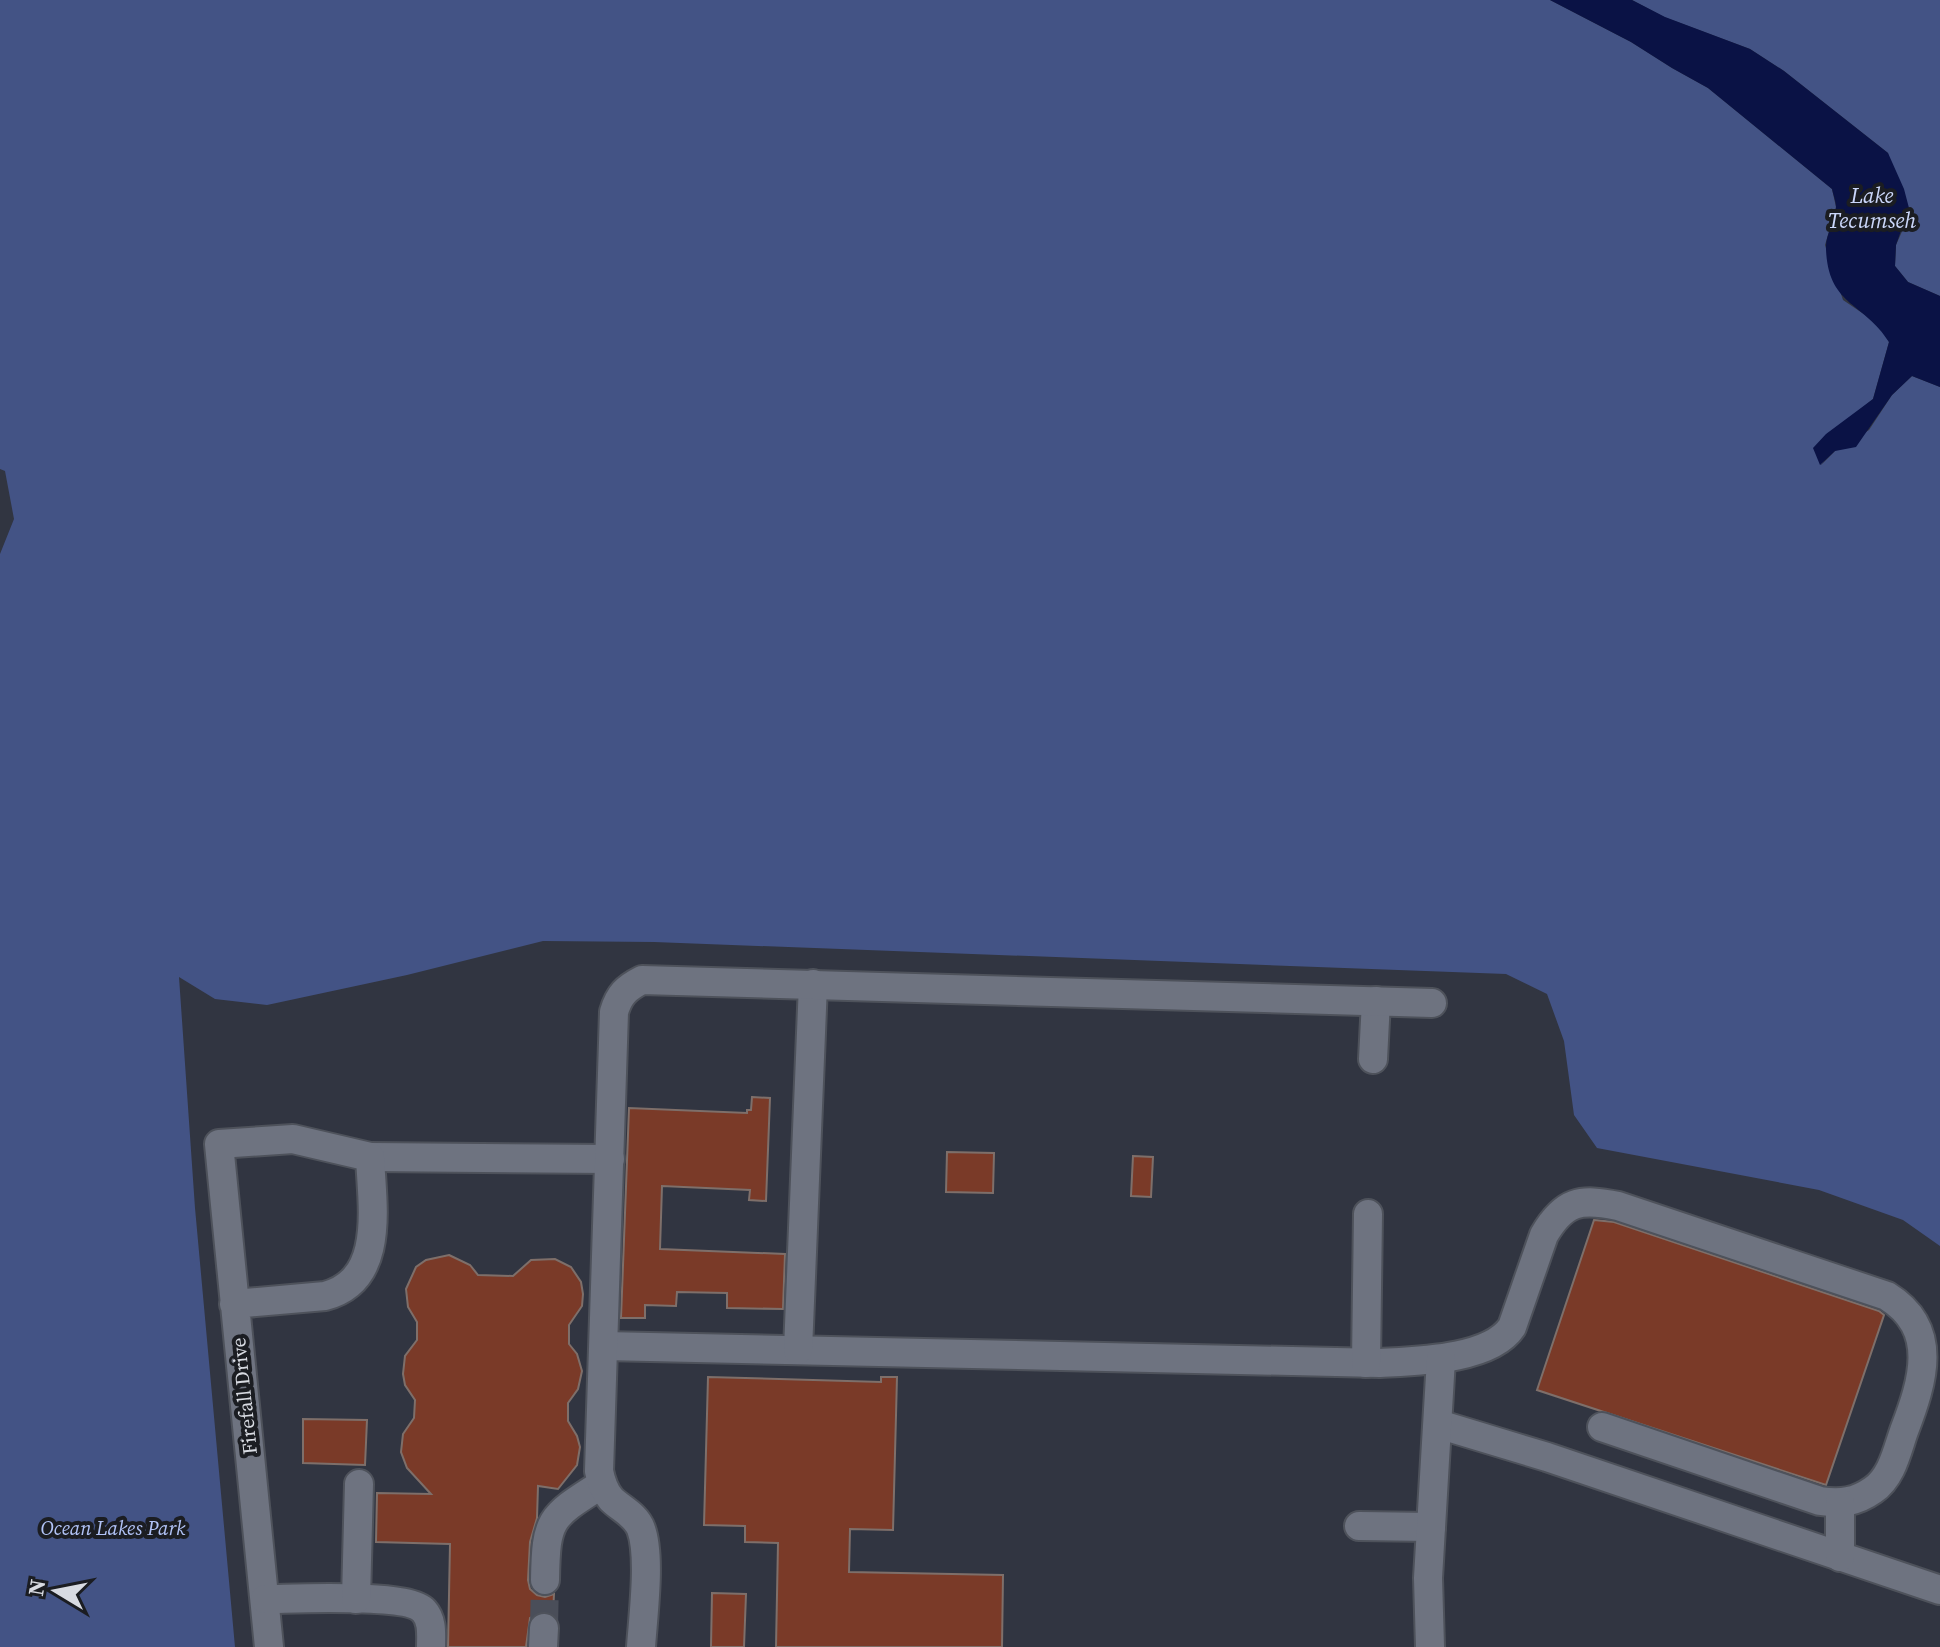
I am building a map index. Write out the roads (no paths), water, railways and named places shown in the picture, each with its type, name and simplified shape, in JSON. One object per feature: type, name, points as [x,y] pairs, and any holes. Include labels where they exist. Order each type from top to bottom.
[{"type":"street","points":[[641,1647],[645,1569],[641,1528],[633,1516],[610,1498],[599,1471],[614,1012],[618,997],[627,987],[642,980],[1432,1003]]},
{"type":"street","points":[[798,1350],[813,984]]},
{"type":"street","points":[[1373,1059],[1376,1001]]},
{"type":"street","name":"Firefall Drive","points":[[269,1647],[219,1144],[293,1139],[370,1157]]},
{"type":"street","points":[[234,1304],[325,1296],[352,1284],[369,1258],[372,1211],[370,1157],[610,1159]]},
{"type":"street","points":[[604,1346],[1366,1363],[1441,1359],[1496,1344],[1505,1337],[1512,1327],[1551,1223],[1559,1212],[1569,1206],[1590,1202],[1618,1206],[1887,1296],[1909,1310],[1933,1347],[1885,1479],[1850,1502],[1820,1501],[1602,1427]]},
{"type":"street","points":[[1366,1363],[1368,1214]]},
{"type":"street","points":[[1430,1647],[1427,1603],[1441,1359]]},
{"type":"street","points":[[1438,1424],[1547,1457],[1940,1590]]},
{"type":"street","points":[[356,1599],[359,1484]]},
{"type":"street","points":[[545,1580],[549,1528],[569,1505],[602,1484]]},
{"type":"street","points":[[1840,1503],[1840,1557]]},
{"type":"street","points":[[1359,1526],[1431,1527]]},
{"type":"street","points":[[265,1599],[401,1601],[419,1607],[429,1620],[431,1647]]},
{"type":"water","name":"Lake Tecumseh","points":[[1550,0],[1632,0],[1665,17],[1750,49],[1784,71],[1888,153],[1909,208],[1896,245],[1895,266],[1908,282],[1940,296],[1940,387],[1912,376],[1892,395],[1856,447],[1835,451],[1820,465],[1813,448],[1826,434],[1873,399],[1889,342],[1833,282],[1826,249],[1836,212],[1832,189],[1708,88],[1631,42]]},
{"type":"tunnel","points":[[544,1628],[545,1580]]},
{"type":"park label","name":"Ocean Lakes Park","points":[[113,1528]]}]
